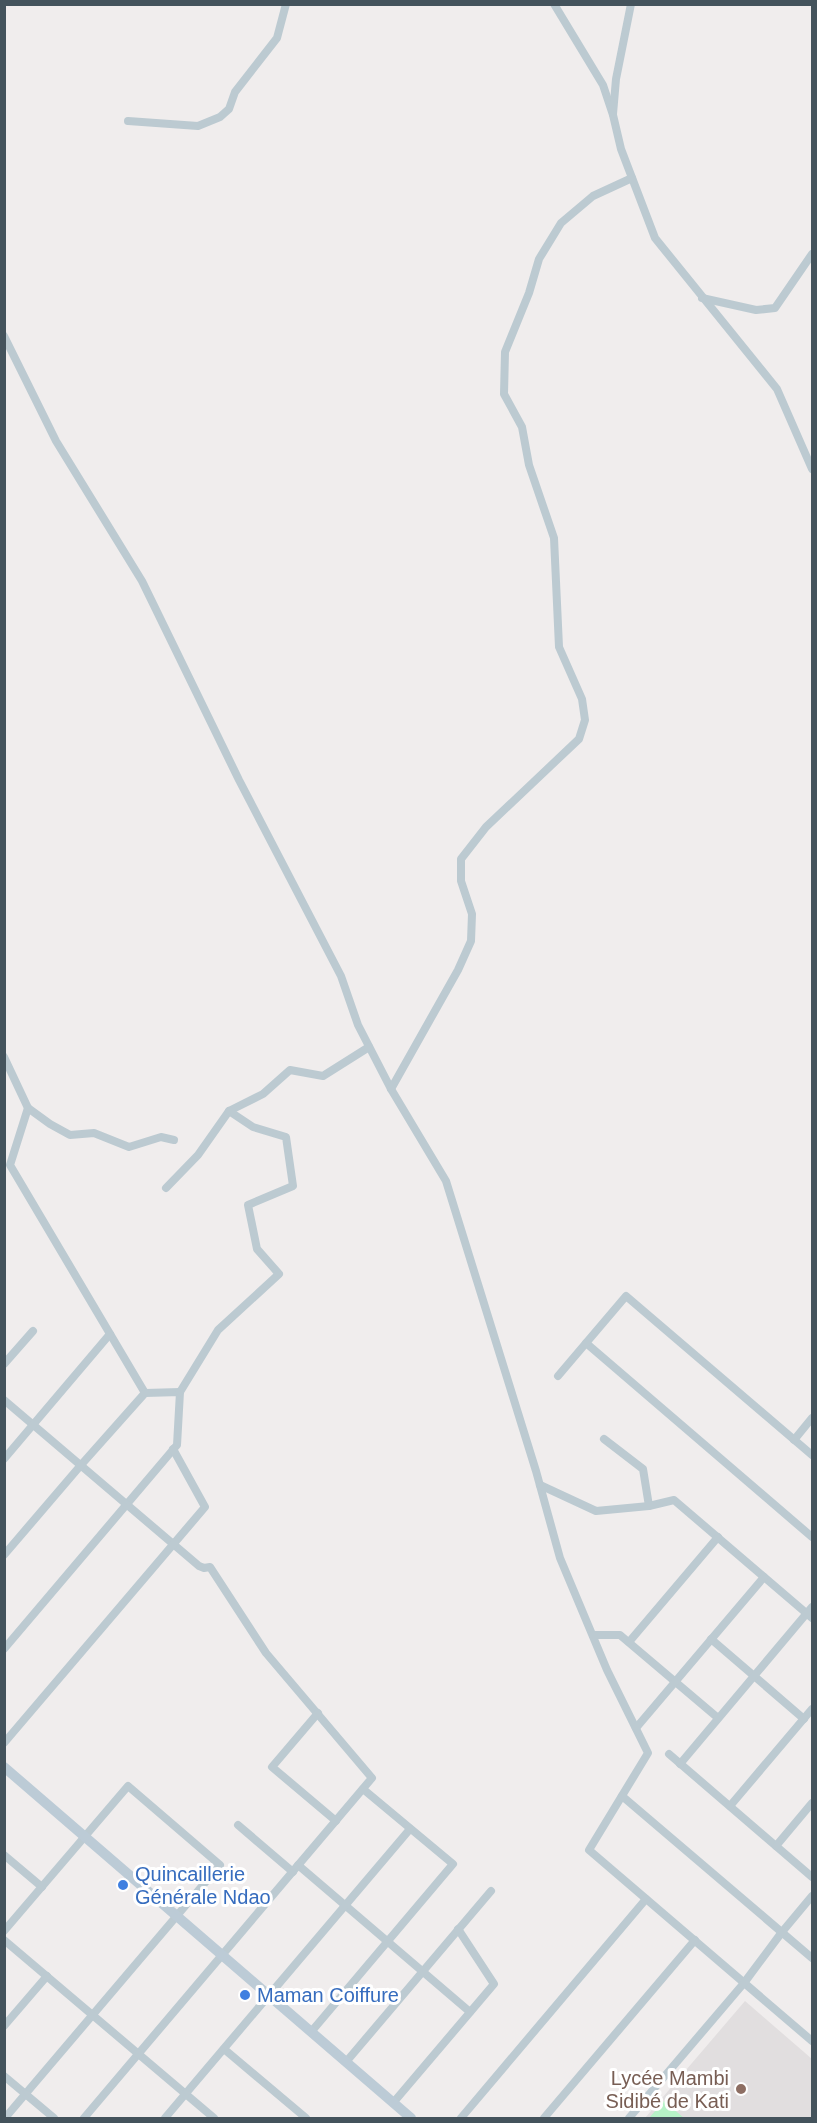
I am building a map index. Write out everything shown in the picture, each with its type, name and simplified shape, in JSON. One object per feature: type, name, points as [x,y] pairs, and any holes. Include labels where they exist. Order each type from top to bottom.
[{"type":"street","points":[[128,121],[198,126],[220,117],[229,109],[235,92],[277,38],[286,4]]},
{"type":"street","points":[[554,4],[603,85],[621,149],[655,238],[777,389],[813,469]]},
{"type":"street","points":[[613,115],[616,79],[631,4]]},
{"type":"street","points":[[391,1089],[458,970],[471,941],[472,914],[461,881],[461,859],[486,828],[579,739],[585,720],[582,699],[559,647],[554,538],[529,465],[522,427],[504,394],[505,352],[529,293],[539,259],[561,223],[593,196],[632,178]]},
{"type":"street","points":[[702,298],[756,310],[775,308],[813,254]]},
{"type":"street","points":[[4,336],[56,441],[142,581],[239,780],[341,976],[358,1025],[369,1047],[391,1089],[446,1181],[540,1485],[560,1558],[607,1670],[648,1753],[589,1850],[813,2041]]},
{"type":"street","points":[[166,1188],[198,1155],[229,1111],[263,1094],[290,1070],[323,1077],[369,1047]]},
{"type":"street","points":[[4,1057],[28,1108],[70,1135],[94,1133],[129,1147],[161,1137],[174,1140]]},
{"type":"street","points":[[28,1108],[10,1165],[146,1393]]},
{"type":"street","points":[[4,1649],[177,1445],[180,1392],[218,1329],[279,1274],[257,1249],[248,1205],[293,1186],[286,1137],[253,1127],[229,1111]]},
{"type":"street","points":[[558,1376],[626,1296],[813,1455]]},
{"type":"street","points":[[4,1364],[33,1330]]},
{"type":"street","points":[[4,1459],[110,1334]]},
{"type":"street","points":[[586,1343],[813,1536]]},
{"type":"street","points":[[4,1555],[146,1393],[180,1392]]},
{"type":"street","points":[[4,1400],[199,1566],[204,1569],[210,1567],[266,1653],[372,1778],[84,2118]]},
{"type":"street","points":[[794,1440],[813,1418]]},
{"type":"street","points":[[604,1440],[643,1469],[649,1506]]},
{"type":"street","points":[[4,1743],[205,1507],[174,1449]]},
{"type":"street","points":[[540,1485],[596,1512],[649,1506],[674,1500],[810,1616]]},
{"type":"street","points":[[629,1642],[718,1537]]},
{"type":"street","points":[[636,1728],[764,1577]]},
{"type":"street","points":[[680,1764],[754,1676],[810,1616],[813,1606]]},
{"type":"street","points":[[593,1635],[620,1635],[718,1718]]},
{"type":"street","points":[[711,1639],[804,1719]]},
{"type":"street","points":[[730,1806],[813,1709]]},
{"type":"street","points":[[318,1713],[272,1767],[336,1821]]},
{"type":"street","points":[[669,1754],[813,1877]]},
{"type":"street","points":[[4,1767],[411,2118]]},
{"type":"street","points":[[4,1931],[128,1786],[220,1865],[5,2118]]},
{"type":"street","points":[[311,2032],[453,1864],[363,1789]]},
{"type":"street","points":[[622,1796],[813,1958]]},
{"type":"street","points":[[776,1846],[813,1803]]},
{"type":"street","points":[[238,1825],[345,1905],[470,2012]]},
{"type":"street","points":[[165,2118],[410,1829]]},
{"type":"street","points":[[4,1855],[42,1887]]},
{"type":"street","points":[[346,2062],[490,1891]]},
{"type":"street","points":[[629,2118],[813,1896]]},
{"type":"street","points":[[461,2118],[646,1899]]},
{"type":"street","points":[[393,2103],[494,1984],[458,1929]]},
{"type":"street","points":[[4,1940],[214,2118]]},
{"type":"street","points":[[544,2118],[694,1940]]},
{"type":"street","points":[[4,2026],[47,1976]]},
{"type":"street","points":[[224,2049],[306,2118]]},
{"type":"street","points":[[4,2076],[54,2118]]},
{"type":"shaded area","name":"Lycée Mambi Sidibé de Kati","points":[[745,2001],[812,2059],[812,2118],[645,2118]]},
{"type":"green space","points":[[664,2101],[684,2118],[649,2118]]},
{"type":"place","name":"Quincaillerie Générale Ndao","points":[[123,1885]]},
{"type":"place","name":"Maman Coiffure","points":[[245,1995]]},
{"type":"place","name":"Lycée Mambi Sidibé de Kati","points":[[741,2089]]}]
